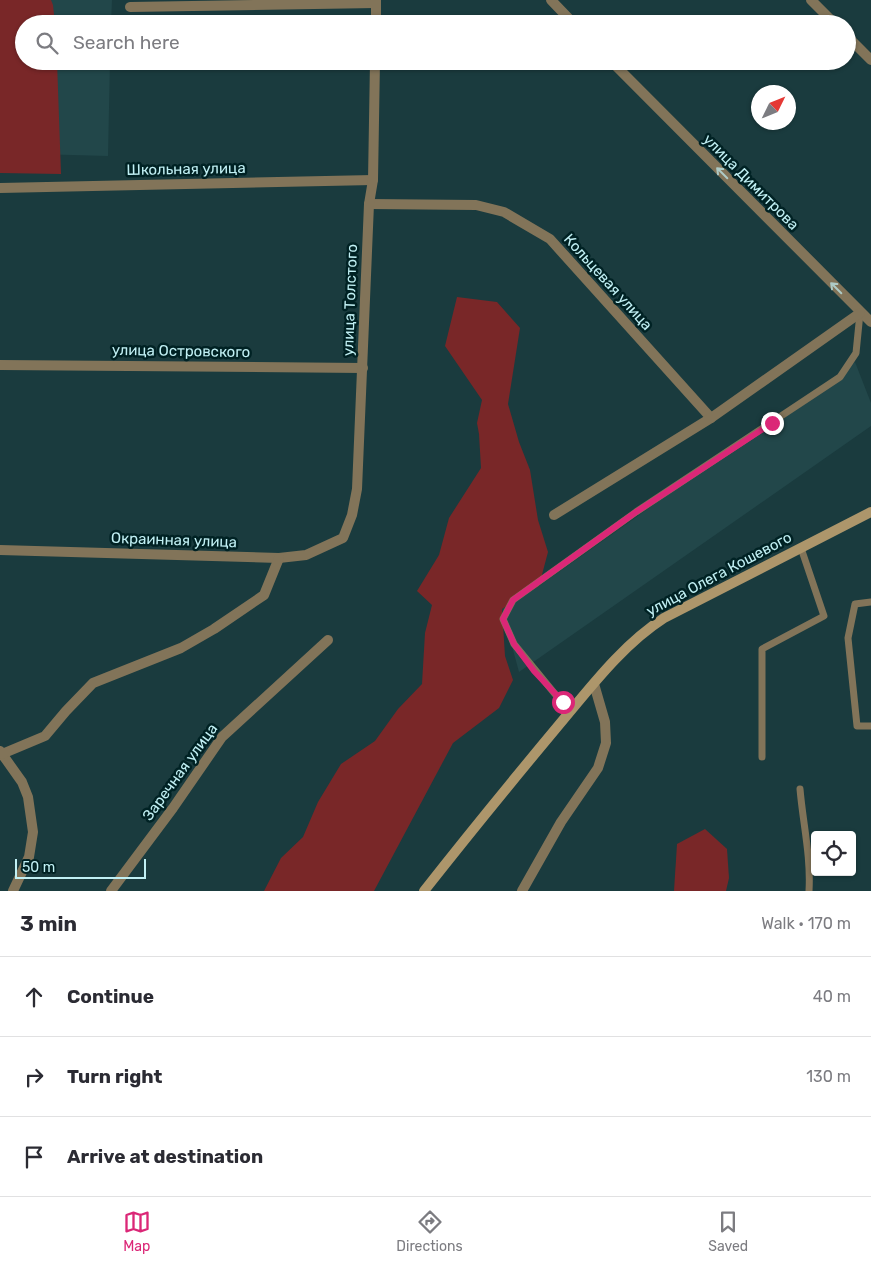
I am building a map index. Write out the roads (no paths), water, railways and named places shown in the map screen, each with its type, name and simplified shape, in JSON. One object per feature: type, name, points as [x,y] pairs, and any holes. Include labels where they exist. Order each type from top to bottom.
[{"type":"street","points":[[551,0],[565,15]]},
{"type":"street","points":[[812,0],[826,15]]},
{"type":"street","points":[[130,7],[376,2],[376,15]]},
{"type":"street","points":[[856,45],[871,60]]},
{"type":"street","name":"улица Толстого","points":[[343,538],[352,515],[357,489],[369,204],[373,180],[375,70]]},
{"type":"street","name":"улица Димитрова","points":[[620,70],[871,322]]},
{"type":"street","name":"Школьная улица","points":[[0,188],[373,180]]},
{"type":"street","name":"Кольцевая улица","points":[[369,204],[476,205],[504,212],[550,239],[711,418]]},
{"type":"street","points":[[554,515],[711,418],[860,313]]},
{"type":"street","name":"улица Островского","points":[[0,365],[362,368]]},
{"type":"street","name":"улица Олега Кошевого","points":[[424,891],[471,830],[572,709],[630,644],[648,628],[871,512]]},
{"type":"street","name":"Окраинная улица","points":[[0,550],[278,558],[306,555],[343,538]]},
{"type":"street","points":[[13,891],[29,857],[33,832],[28,797],[22,782],[1,752],[46,736],[66,711],[93,683],[181,648],[214,629],[264,595],[278,558]]},
{"type":"street","name":"Заречная улица","points":[[111,891],[173,808],[222,737],[328,640]]},
{"type":"street","points":[[522,891],[560,822],[598,768],[606,743],[605,722],[594,684]]},
{"type":"lane","points":[[572,709],[555,694],[514,644],[503,619],[513,600],[636,512],[840,377],[856,353],[860,313]]},
{"type":"lane","points":[[762,757],[762,649],[824,616],[800,548]]},
{"type":"lane","points":[[871,602],[855,604],[848,638],[857,726],[871,726]]},
{"type":"lane","points":[[800,790],[802,817],[808,847],[809,891]]}]
